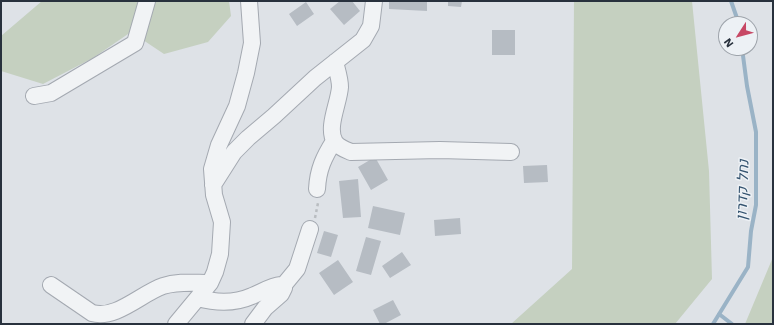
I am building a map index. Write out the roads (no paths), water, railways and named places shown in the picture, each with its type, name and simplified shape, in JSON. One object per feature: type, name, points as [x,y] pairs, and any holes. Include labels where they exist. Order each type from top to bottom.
[{"type":"street","points":[[34,96],[51,93],[135,43],[147,1]]},
{"type":"street","points":[[176,324],[210,283],[220,254],[222,222],[214,195],[212,169],[218,145],[237,106],[246,73],[252,43],[249,1]]},
{"type":"street","points":[[213,185],[234,152],[248,138],[315,78],[363,40],[371,26],[374,1]]},
{"type":"street","points":[[317,188],[318,175],[322,163],[334,141],[332,126],[340,87],[335,62]]},
{"type":"street","points":[[334,141],[336,144],[351,152],[440,150],[511,152]]},
{"type":"street","points":[[253,324],[265,308],[281,294],[284,288],[283,286],[297,269],[310,229]]},
{"type":"street","points":[[51,285],[92,313],[97,314],[116,310],[162,286],[178,282],[210,283]]},
{"type":"street","points":[[198,298],[228,303],[251,297],[273,286],[283,286]]},
{"type":"waterway","name":"נחל קדרון","points":[[731,1],[736,16]]},
{"type":"waterway","name":"נחל קדרון","points":[[713,324],[748,267],[751,231],[756,205],[756,132],[743,56]]},
{"type":"waterway","points":[[719,314],[732,324]]}]
